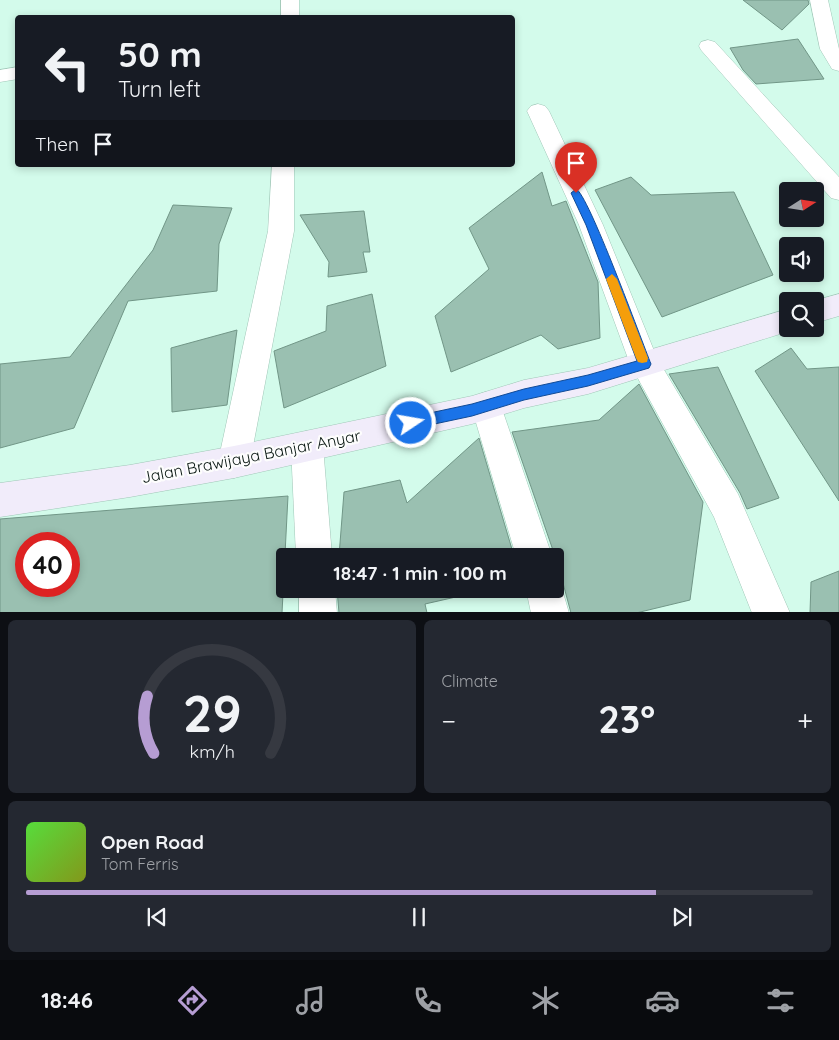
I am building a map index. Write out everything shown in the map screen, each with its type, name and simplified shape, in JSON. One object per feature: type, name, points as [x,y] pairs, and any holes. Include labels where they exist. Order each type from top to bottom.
[{"type":"street","points":[[290,0],[290,15]]},
{"type":"street","points":[[819,0],[825,17],[825,33],[828,48],[839,65]]},
{"type":"street","points":[[708,46],[839,192]]},
{"type":"street","points":[[0,76],[15,74]]},
{"type":"street","points":[[538,111],[591,225],[644,364],[726,506],[771,612]]},
{"type":"street","points":[[234,462],[281,231],[283,167]]},
{"type":"street","points":[[824,309],[839,305]]},
{"type":"street","name":"Jalan Brawijaya Banjar Anyar","points":[[0,500],[130,481],[234,462],[486,406],[524,394],[588,381],[779,323]]},
{"type":"street","points":[[486,406],[531,548]]},
{"type":"street","points":[[307,446],[313,548]]},
{"type":"street","points":[[317,598],[318,612]]},
{"type":"street","points":[[546,598],[550,612]]},
{"type":"building","points":[[743,0],[808,0],[809,4],[782,30]]},
{"type":"building","points":[[798,39],[824,79],[756,84],[743,70],[730,48]]},
{"type":"building","points":[[542,172],[552,206],[566,201],[598,282],[600,338],[558,349],[541,335],[451,372],[435,316],[489,269],[469,228]]},
{"type":"building","points":[[631,177],[651,195],[734,192],[773,275],[662,317],[595,190]]},
{"type":"building","points":[[173,205],[232,208],[219,244],[217,291],[128,301],[74,428],[0,448],[0,364],[70,357],[153,250]]},
{"type":"building","points":[[364,211],[370,252],[363,252],[367,272],[328,277],[329,262],[300,215]]},
{"type":"building","points":[[372,294],[386,366],[284,408],[274,351],[326,331],[327,306]]},
{"type":"building","points":[[237,330],[227,405],[172,412],[171,348]]},
{"type":"building","points":[[791,348],[807,369],[839,367],[839,501],[755,371]]},
{"type":"building","points":[[718,367],[779,498],[747,509],[740,493],[669,374]]},
{"type":"building","points":[[639,384],[703,502],[690,600],[640,612],[571,612],[564,587],[564,548],[552,548],[512,432],[599,420]]},
{"type":"building","points":[[479,438],[512,548],[340,548],[344,492],[400,480],[407,503]]},
{"type":"building","points":[[288,496],[285,548],[276,548],[276,598],[283,598],[282,612],[0,612],[0,519]]},
{"type":"building","points":[[839,571],[839,612],[810,612],[811,582]]},
{"type":"building","points":[[338,598],[451,598],[425,604],[427,612],[339,612]]},
{"type":"slow traffic","points":[[612,279],[642,358]]},
{"type":"route","points":[[411,423],[472,410],[524,394],[588,381],[644,364],[591,225],[576,193]]}]
